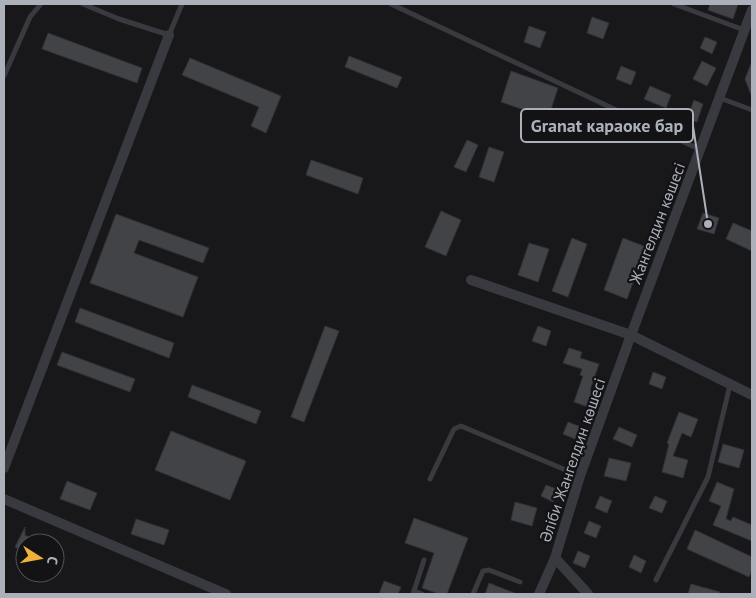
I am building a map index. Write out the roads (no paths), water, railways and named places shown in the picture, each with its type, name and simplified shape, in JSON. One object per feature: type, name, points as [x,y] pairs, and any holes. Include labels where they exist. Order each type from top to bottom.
[{"type":"street","name":"Жангелдин көшесі","points":[[631,335],[752,10]]},
{"type":"street","points":[[4,468],[169,35]]},
{"type":"street","points":[[471,280],[631,335],[752,395]]},
{"type":"street","name":"Әліби Жангелдин көшесі","points":[[539,594],[555,558],[580,476],[631,335]]},
{"type":"street","points":[[4,499],[226,594]]},
{"type":"street","points":[[555,558],[588,594]]},
{"type":"lane","points":[[4,76],[30,17],[41,4]]},
{"type":"lane","points":[[83,4],[119,20],[169,35],[182,4]]},
{"type":"lane","points":[[391,4],[701,151]]},
{"type":"lane","points":[[674,4],[745,30]]},
{"type":"lane","points":[[720,98],[752,110]]},
{"type":"lane","points":[[656,580],[708,477],[730,385]]},
{"type":"lane","points":[[430,479],[454,429],[461,426],[580,476]]},
{"type":"lane","points":[[422,594],[413,593],[424,560]]},
{"type":"lane","points":[[473,594],[483,571],[490,570],[520,582]]},
{"type":"place","name":"Granat караоке бар","points":[[708,224]]}]
